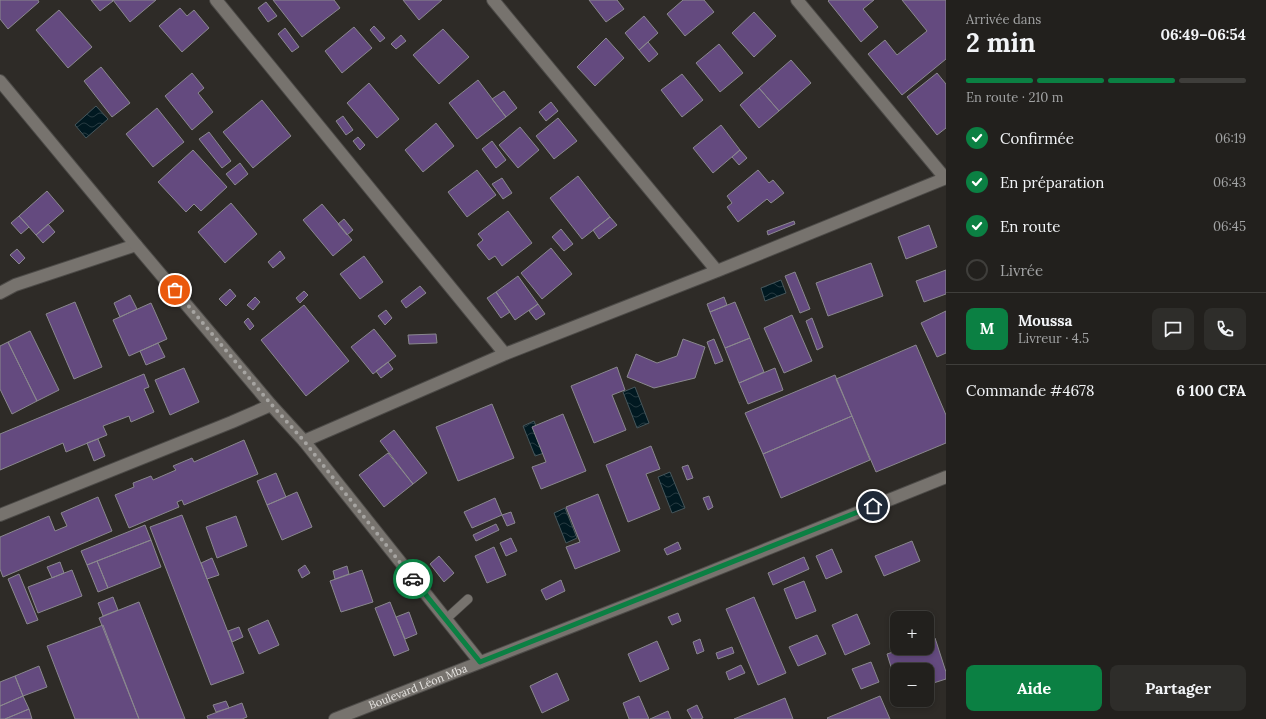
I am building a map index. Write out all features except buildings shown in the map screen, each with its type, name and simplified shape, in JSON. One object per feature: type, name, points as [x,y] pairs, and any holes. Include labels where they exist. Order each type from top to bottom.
[{"type":"street","points":[[216,0],[505,354]]},
{"type":"street","points":[[492,0],[717,272]]},
{"type":"street","points":[[304,441],[505,354],[717,272],[946,178],[797,0]]},
{"type":"street","points":[[0,81],[136,245],[304,441],[445,620],[480,662]]},
{"type":"street","points":[[0,293],[15,285],[136,245]]},
{"type":"street","points":[[0,515],[232,422],[271,404]]},
{"type":"street","name":"Boulevard Léon Mba","points":[[335,719],[655,594],[946,477]]},
{"type":"lane","points":[[445,620],[468,599]]},
{"type":"water","points":[[96,106],[108,119],[86,138],[75,125]]},
{"type":"water","points":[[781,280],[786,293],[765,301],[761,288]]},
{"type":"water","points":[[635,387],[649,423],[637,428],[623,392]]},
{"type":"water","points":[[534,421],[547,452],[535,456],[523,426]]},
{"type":"water","points":[[670,472],[685,508],[672,513],[658,477]]},
{"type":"water","points":[[565,508],[577,538],[566,543],[554,513]]},
{"type":"way so far","points":[[175,290],[304,441],[413,579]]},
{"type":"route","points":[[413,579],[480,662],[655,594],[873,506]]}]
